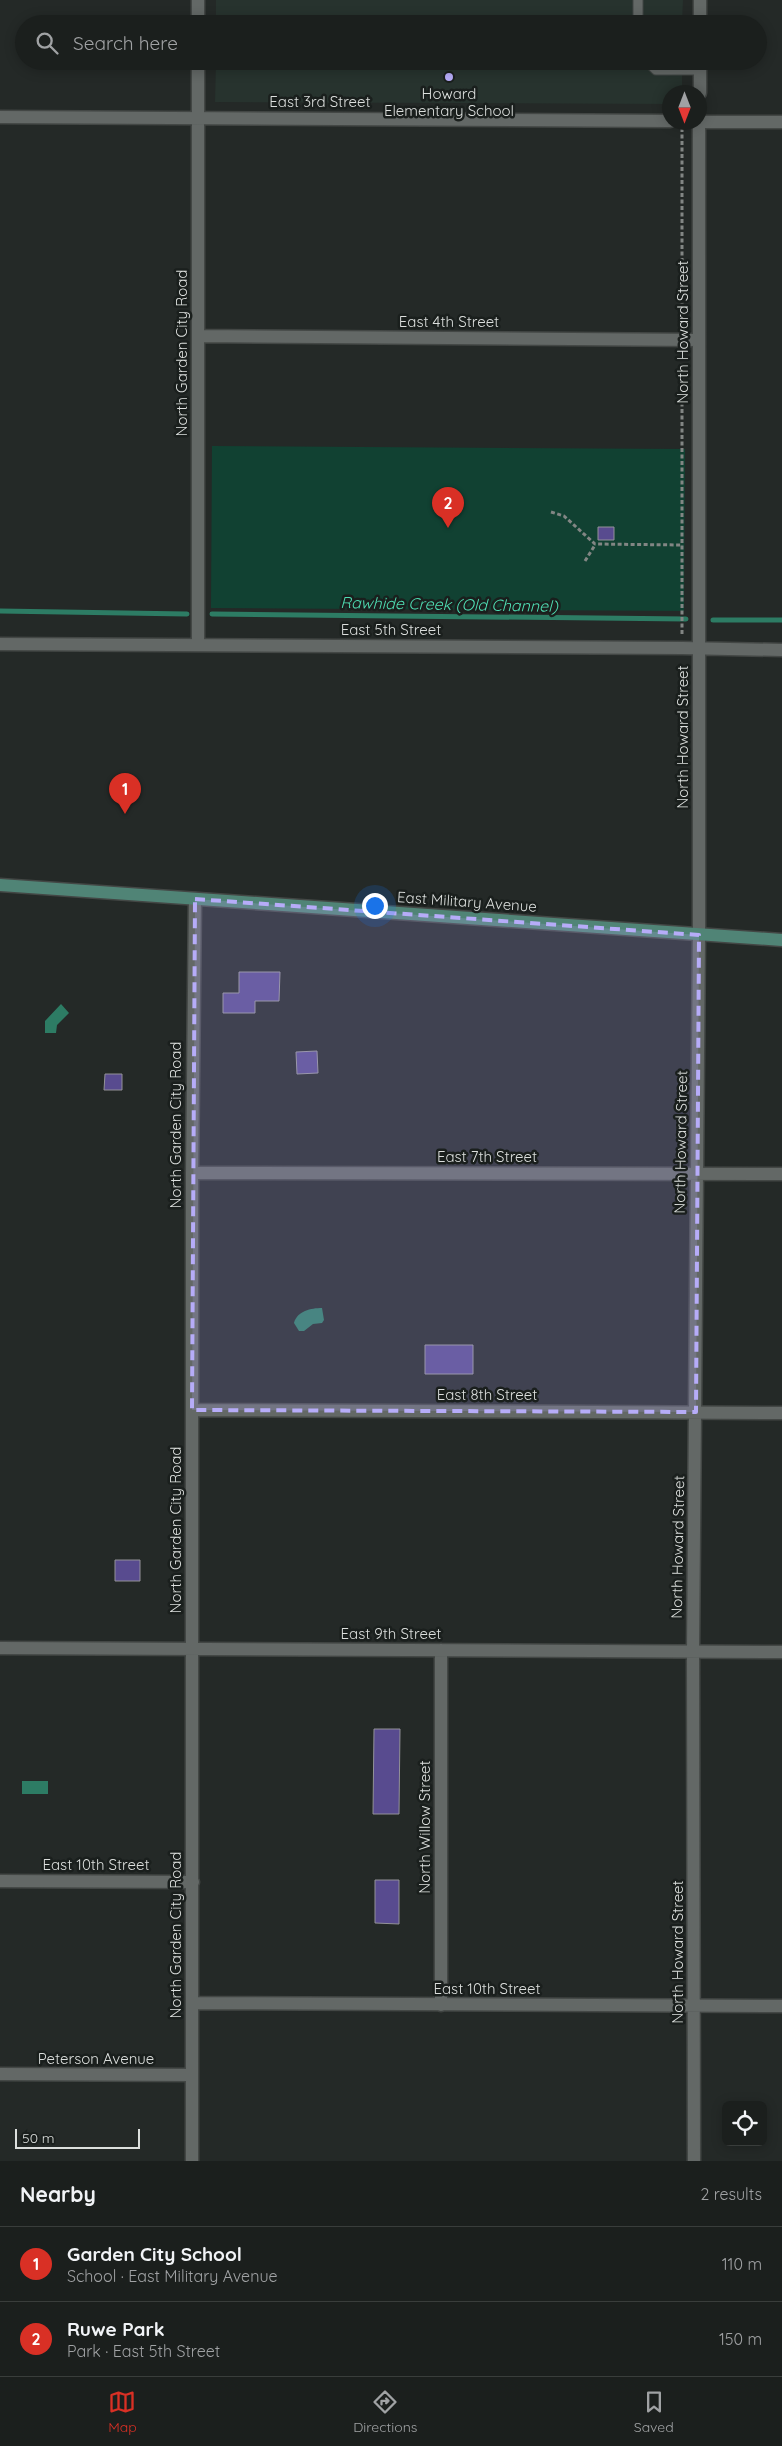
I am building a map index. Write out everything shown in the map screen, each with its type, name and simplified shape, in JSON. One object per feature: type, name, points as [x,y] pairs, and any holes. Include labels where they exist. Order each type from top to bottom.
[{"type":"main road","name":"East Military Avenue","points":[[0,885],[782,940]]},
{"type":"street","points":[[198,0],[198,15]]},
{"type":"street","points":[[700,0],[700,15]]},
{"type":"street","name":"North Garden City Road","points":[[198,70],[198,645]]},
{"type":"street","points":[[700,70],[700,85]]},
{"type":"street","name":"East 3rd Street","points":[[0,117],[662,121]]},
{"type":"street","points":[[707,122],[782,122]]},
{"type":"street","name":"North Howard Street","points":[[694,2161],[693,1651],[699,935],[699,130]]},
{"type":"street","name":"East 4th Street","points":[[198,336],[699,340]]},
{"type":"street","name":"East 5th Street","points":[[0,644],[782,650]]},
{"type":"street","name":"North Garden City Road","points":[[192,2161],[192,1173],[195,899]]},
{"type":"street","name":"East 7th Street","points":[[192,1173],[782,1174]]},
{"type":"street","name":"East 8th Street","points":[[192,1410],[782,1413]]},
{"type":"street","name":"East 9th Street","points":[[0,1648],[782,1652]]},
{"type":"street","name":"North Willow Street","points":[[441,1650],[441,2005]]},
{"type":"street","name":"East 10th Street","points":[[0,1881],[193,1882]]},
{"type":"street","name":"East 10th Street","points":[[192,2003],[782,2006]]},
{"type":"street","name":"Peterson Avenue","points":[[0,2074],[192,2075]]},
{"type":"lane","points":[[638,0],[638,15]]},
{"type":"path","points":[[682,130],[682,634]]},
{"type":"path","points":[[551,512],[564,516],[596,544],[682,545]]},
{"type":"path","points":[[585,561],[596,544]]},
{"type":"highlighted area","points":[[195,899],[699,935],[696,1412],[192,1410]]},
{"type":"shaded area","points":[[216,0],[683,0],[682,15],[216,15]]},
{"type":"shaded area","name":"Howard Elementary School","points":[[216,70],[682,70],[682,85],[662,85],[662,104],[215,102]]},
{"type":"shaded area","points":[[212,446],[685,449],[684,611],[211,608]]},
{"type":"shaded area","points":[[61,1004],[69,1013],[57,1025],[56,1033],[45,1033],[45,1021]]},
{"type":"shaded area","points":[[322,1308],[324,1320],[322,1323],[313,1324],[304,1331],[299,1331],[294,1323],[301,1313]]},
{"type":"shaded area","points":[[22,1781],[48,1781],[48,1794],[22,1794]]},
{"type":"building","points":[[598,527],[614,527],[614,540],[598,540]]},
{"type":"building","points":[[239,972],[280,972],[279,1001],[255,1001],[255,1013],[223,1013],[223,993],[239,993]]},
{"type":"building","points":[[317,1051],[318,1073],[297,1074],[296,1052]]},
{"type":"building","points":[[105,1074],[122,1074],[122,1090],[104,1090]]},
{"type":"building","points":[[425,1345],[473,1345],[473,1374],[425,1374]]},
{"type":"building","points":[[115,1560],[140,1560],[140,1581],[115,1581]]},
{"type":"building","points":[[374,1729],[400,1729],[399,1814],[373,1814]]},
{"type":"building","points":[[375,1880],[399,1880],[399,1924],[375,1923]]},
{"type":"waterway","name":"Rawhide Creek (Old Channel)","points":[[0,611],[187,614]]},
{"type":"waterway","name":"Rawhide Creek (Old Channel)","points":[[212,614],[686,619]]},
{"type":"waterway","name":"Rawhide Creek (Old Channel)","points":[[713,620],[782,620]]},
{"type":"place","name":"Howard Elementary School","points":[[449,77]]},
{"type":"place","name":"Ruwe Park","points":[[448,528]]},
{"type":"place","name":"Garden City School","points":[[125,814]]}]
